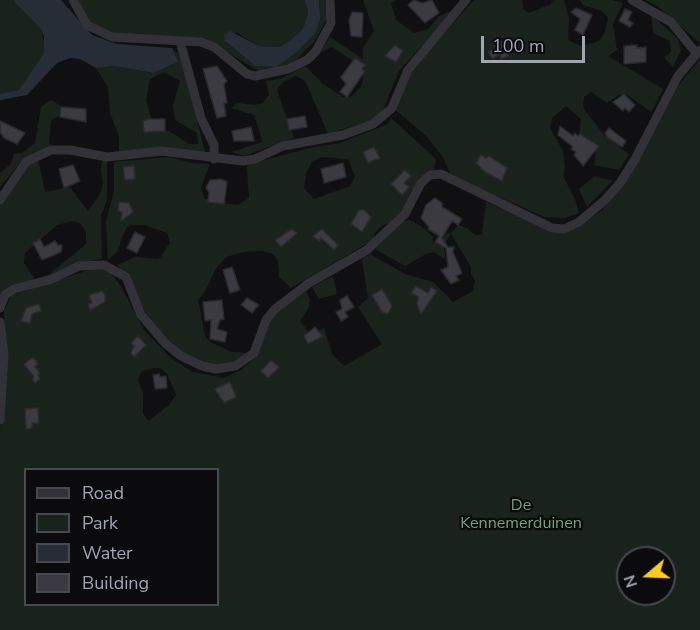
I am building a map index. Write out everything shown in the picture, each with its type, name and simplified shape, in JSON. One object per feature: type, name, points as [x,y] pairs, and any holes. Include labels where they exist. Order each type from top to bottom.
[{"type":"street","points":[[73,0],[87,25],[112,38],[201,42],[214,47],[247,74],[276,74],[307,60],[316,51],[331,23],[330,0]]},
{"type":"street","points":[[0,200],[21,167],[32,158],[51,150],[70,150],[106,157],[162,151],[233,161],[255,159],[283,146],[343,135],[381,119],[392,108],[408,70],[466,0]]},
{"type":"street","points":[[0,308],[5,295],[14,289],[52,279],[80,266],[104,265],[126,277],[141,315],[166,344],[181,356],[202,366],[216,369],[235,366],[254,353],[266,321],[275,309],[309,283],[367,249],[405,213],[421,183],[430,175],[441,174],[552,228],[564,229],[579,222],[605,200],[620,183],[634,161],[678,76],[698,52],[671,22],[632,0]]},
{"type":"street","points":[[180,41],[201,118],[214,145],[214,159]]},
{"type":"street","points":[[0,322],[4,355],[0,420]]},
{"type":"green space","points":[[0,0],[13,0],[23,8],[40,28],[45,44],[44,53],[19,90],[6,94],[0,94]]},
{"type":"green space","points":[[77,0],[305,0],[308,11],[306,21],[302,30],[288,43],[279,47],[259,46],[236,32],[227,43],[255,66],[276,67],[320,8],[319,0],[325,0],[327,19],[314,42],[294,62],[262,73],[205,39],[111,33],[93,24],[84,15]]},
{"type":"green space","points":[[363,0],[396,0],[391,3],[396,20],[414,33],[428,29],[439,16],[455,9],[399,71],[383,110],[375,119],[328,134],[307,85],[303,79],[295,76],[283,82],[277,90],[294,138],[244,156],[231,152],[263,142],[254,115],[231,108],[237,103],[254,105],[263,103],[269,95],[266,81],[280,79],[305,66],[323,84],[343,97],[352,96],[361,87],[365,69],[332,47],[320,53],[330,37],[363,59],[363,48],[374,31]]},
{"type":"green space","points":[[474,0],[522,0],[523,9],[529,13],[551,4],[553,0],[564,0],[569,18],[568,40],[581,46],[599,41],[605,32],[608,18],[602,11],[583,5],[580,0],[612,0],[623,3],[613,24],[617,50],[608,56],[663,89],[651,112],[626,94],[619,95],[607,103],[591,92],[584,97],[585,111],[606,137],[629,154],[619,170],[594,165],[596,148],[579,135],[581,119],[566,106],[552,118],[550,128],[563,151],[565,169],[563,176],[575,199],[579,213],[565,218],[545,217],[451,176],[443,157],[426,136],[396,110],[411,70]]},
{"type":"green space","points":[[645,0],[700,0],[700,43],[657,6]]},
{"type":"green space","points":[[651,14],[678,39],[681,50],[673,67],[664,57],[671,52],[670,41],[653,33]]},
{"type":"green space","points":[[172,49],[178,53],[183,66],[206,155],[158,147],[119,152],[119,136],[110,113],[108,87],[96,68],[114,66],[153,73],[177,62]],"holes":[[[164,72],[180,81],[173,105],[175,120],[197,133],[198,144],[189,144],[169,131],[151,130],[152,120],[146,101],[150,79]]]},
{"type":"green space","name":"De Kennemerduinen","points":[[700,59],[700,630],[0,630],[0,431],[6,370],[4,311],[12,295],[86,271],[102,269],[112,274],[144,330],[172,359],[193,372],[224,378],[241,370],[257,356],[271,317],[305,290],[310,299],[309,307],[300,321],[311,335],[324,328],[332,354],[344,366],[382,344],[358,307],[368,298],[362,259],[370,254],[405,274],[433,282],[453,302],[473,291],[475,281],[471,274],[471,267],[451,234],[444,245],[445,259],[434,252],[405,266],[375,249],[404,221],[410,220],[421,226],[433,237],[433,242],[439,245],[446,234],[451,233],[458,225],[467,228],[475,235],[482,234],[486,202],[556,233],[576,229],[601,211],[620,190],[678,86]],"holes":[[[153,368],[160,368],[167,374],[176,395],[169,405],[148,421],[143,413],[143,393],[138,380],[142,371]]]},
{"type":"green space","points":[[51,100],[63,107],[64,113],[51,120],[49,143],[52,145],[22,160],[0,187],[0,173],[11,164],[14,154],[22,153],[35,143],[41,107]]},
{"type":"green space","points":[[391,118],[436,159],[434,171],[392,223],[383,225],[375,233],[373,240],[291,288],[279,277],[278,261],[273,254],[263,251],[244,252],[226,257],[215,270],[206,290],[198,300],[205,336],[210,342],[232,352],[247,353],[222,368],[183,356],[149,320],[128,277],[117,265],[135,257],[159,259],[170,243],[167,233],[144,225],[131,225],[126,228],[117,252],[108,260],[106,221],[114,191],[114,162],[169,157],[192,163],[210,164],[201,187],[204,198],[214,202],[238,205],[249,198],[247,165],[309,148],[340,143],[388,124]],"holes":[[[321,157],[348,159],[355,177],[350,186],[314,199],[304,188],[306,174],[311,163]]]},
{"type":"green space","points":[[38,159],[45,192],[70,187],[88,211],[100,194],[103,183],[102,161],[107,161],[107,200],[101,216],[102,259],[80,263],[46,277],[86,244],[86,232],[80,223],[74,221],[57,225],[25,253],[24,263],[35,280],[0,297],[0,198],[26,167]]},
{"type":"green space","points":[[595,176],[612,181],[587,207],[579,189]]},
{"type":"green space","points":[[333,276],[337,294],[319,299],[312,287]]},
{"type":"water","points":[[13,0],[61,0],[92,35],[117,44],[172,48],[178,62],[153,73],[114,66],[96,68],[80,59],[70,58],[57,63],[27,95],[0,100],[0,94],[19,90],[44,53],[44,36],[40,28]]},
{"type":"water","points":[[305,0],[319,0],[320,19],[316,32],[298,51],[276,67],[255,66],[225,41],[224,35],[230,31],[259,46],[279,47],[287,43],[302,30],[306,21],[308,11]]},
{"type":"building","points":[[414,0],[422,3],[432,0],[439,13],[425,23],[408,5]]},
{"type":"building","points":[[576,8],[592,15],[583,35],[575,30],[580,19],[571,12]]},
{"type":"building","points":[[625,9],[632,12],[628,20],[633,23],[630,27],[619,21]]},
{"type":"building","points":[[352,12],[363,13],[362,37],[351,36],[349,20]]},
{"type":"building","points":[[503,40],[509,56],[501,59],[500,54],[492,59],[488,52],[495,48],[493,43]]},
{"type":"building","points":[[395,45],[403,51],[396,62],[385,56]]},
{"type":"building","points":[[637,45],[637,48],[646,47],[646,62],[624,64],[624,46]]},
{"type":"building","points":[[355,58],[365,65],[362,69],[365,71],[347,97],[340,92],[346,84],[341,77]]},
{"type":"building","points":[[217,66],[227,81],[224,84],[227,103],[224,103],[226,116],[217,118],[203,69]]},
{"type":"building","points":[[624,94],[635,105],[629,112],[625,108],[623,111],[613,102]]},
{"type":"building","points":[[61,107],[86,109],[86,122],[60,117]]},
{"type":"building","points":[[305,116],[307,127],[289,130],[287,119]]},
{"type":"building","points":[[165,119],[165,131],[144,132],[143,121]]},
{"type":"building","points":[[0,121],[25,133],[17,144],[4,138],[0,132]]},
{"type":"building","points":[[560,126],[573,136],[575,133],[578,136],[580,134],[599,146],[583,166],[574,155],[576,152],[571,149],[573,147],[558,135]]},
{"type":"building","points":[[251,127],[254,141],[234,141],[232,131]]},
{"type":"building","points":[[609,128],[626,141],[622,147],[608,138],[605,133]]},
{"type":"building","points":[[374,147],[380,158],[368,163],[363,152]]},
{"type":"building","points":[[481,155],[486,158],[489,156],[507,168],[502,181],[485,172],[476,163]]},
{"type":"building","points":[[343,163],[346,177],[324,183],[321,169]]},
{"type":"building","points":[[73,165],[80,181],[64,188],[59,169]]},
{"type":"building","points":[[134,166],[135,179],[125,180],[123,167]]},
{"type":"building","points":[[405,170],[411,176],[404,183],[409,187],[402,195],[391,184]]},
{"type":"building","points":[[221,179],[227,182],[224,204],[208,202],[209,192],[206,188],[210,180]]},
{"type":"building","points":[[435,198],[442,203],[442,207],[462,219],[458,225],[452,221],[442,238],[448,247],[454,247],[453,252],[462,273],[456,276],[459,280],[451,284],[441,270],[448,267],[446,248],[435,242],[439,236],[428,229],[429,227],[421,218],[426,205]]},
{"type":"building","points":[[119,202],[129,203],[133,212],[121,221],[122,212],[118,211]]},
{"type":"building","points":[[359,210],[364,210],[371,217],[362,232],[351,224]]},
{"type":"building","points":[[292,229],[297,233],[281,247],[275,240]]},
{"type":"building","points":[[322,229],[338,245],[334,250],[321,238],[319,241],[313,236]]},
{"type":"building","points":[[135,232],[145,237],[137,253],[127,248]]},
{"type":"building","points":[[40,239],[44,247],[55,241],[58,245],[62,245],[61,252],[42,260],[33,243]]},
{"type":"building","points":[[232,267],[240,290],[230,293],[223,270]]},
{"type":"building","points":[[416,286],[428,293],[431,287],[437,291],[421,314],[417,305],[418,297],[411,293]]},
{"type":"building","points":[[382,289],[392,306],[388,314],[382,312],[372,295]]},
{"type":"building","points":[[102,291],[105,294],[105,302],[90,310],[88,304],[92,303],[89,295]]},
{"type":"building","points":[[347,296],[354,307],[345,312],[348,317],[341,321],[336,312],[342,309],[340,300]]},
{"type":"building","points":[[247,298],[259,305],[252,313],[241,305]]},
{"type":"building","points":[[222,300],[224,319],[220,320],[217,329],[227,332],[225,342],[210,339],[211,320],[205,321],[203,302]]},
{"type":"building","points":[[39,304],[41,311],[32,314],[30,323],[21,321],[26,308]]},
{"type":"building","points":[[315,327],[323,336],[308,344],[304,336]]},
{"type":"building","points":[[138,336],[146,345],[134,357],[131,353],[134,346],[131,343]]},
{"type":"building","points":[[33,357],[38,364],[35,367],[40,373],[38,375],[40,379],[35,383],[32,379],[34,377],[24,364]]},
{"type":"building","points":[[271,360],[279,367],[268,378],[261,371]]},
{"type":"building","points":[[159,374],[160,377],[166,376],[167,388],[155,389],[153,375]]},
{"type":"building","points":[[230,382],[236,397],[224,403],[215,389]]},
{"type":"building","points":[[38,408],[39,423],[32,423],[32,428],[26,429],[25,409]]}]
